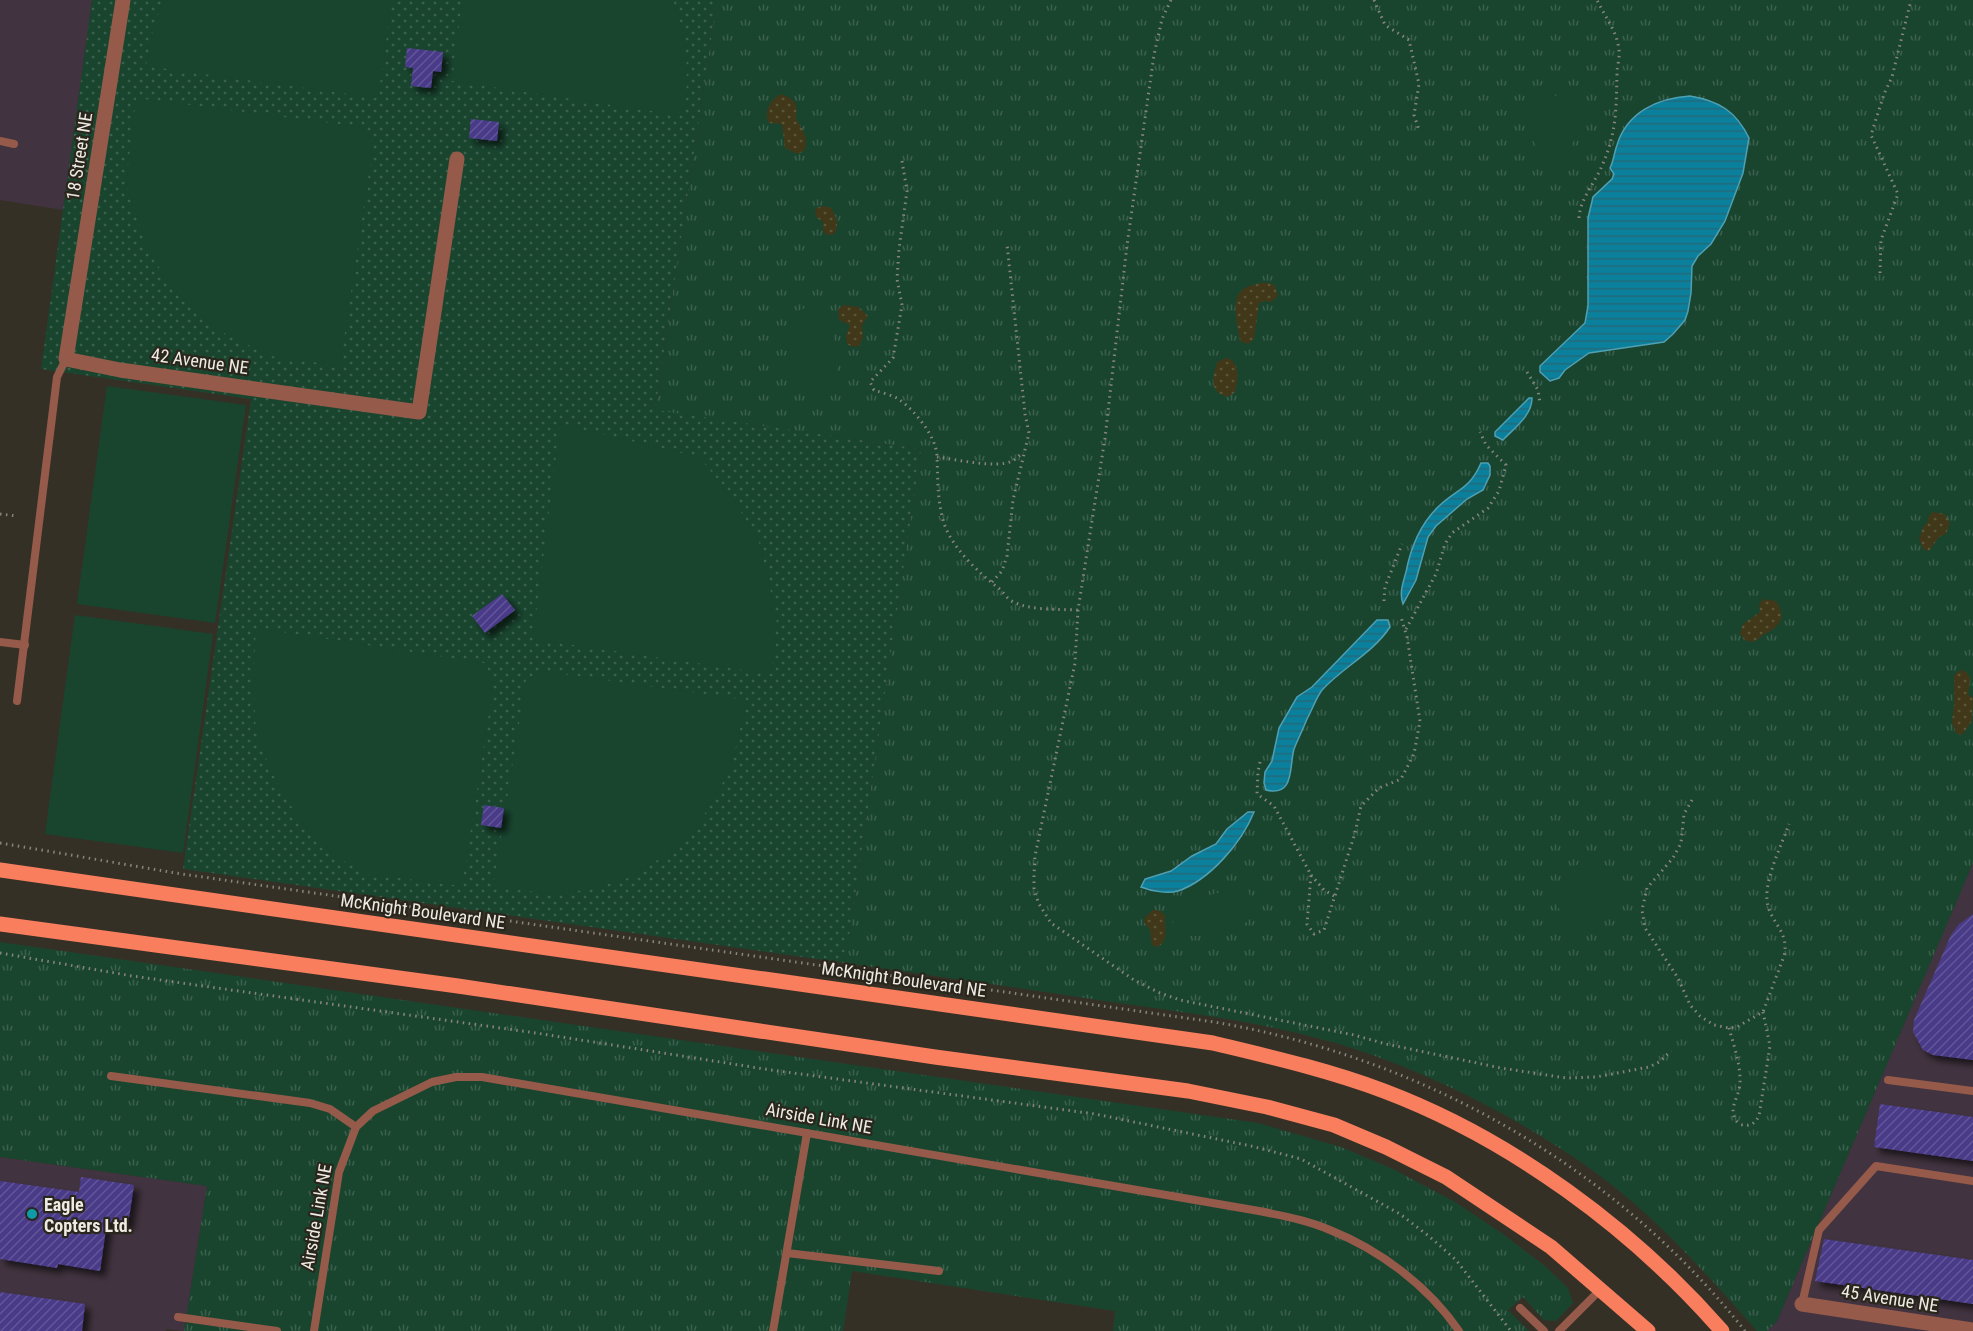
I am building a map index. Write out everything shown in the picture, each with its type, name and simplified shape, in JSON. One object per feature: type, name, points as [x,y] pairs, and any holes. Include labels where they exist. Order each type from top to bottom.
[{"type":"main road","name":"McKnight Boulevard NE","points":[[0,870],[1213,1043],[1316,1068],[1385,1092],[1452,1122],[1510,1153],[1578,1198],[1647,1254],[1722,1331]]},
{"type":"main road","points":[[0,924],[458,986],[924,1055],[1177,1089],[1267,1107],[1334,1125],[1386,1147],[1446,1177],[1551,1247],[1648,1331]]},
{"type":"street","name":"18 Street NE","points":[[66,359],[123,0]]},
{"type":"street","name":"42 Avenue NE","points":[[66,359],[120,370],[418,412],[457,159]]},
{"type":"street","name":"45 Avenue NE","points":[[1802,1304],[1918,1326],[1973,1330]]},
{"type":"lane","points":[[0,141],[14,144]]},
{"type":"lane","points":[[17,701],[57,377],[66,359]]},
{"type":"lane","points":[[0,642],[25,645]]},
{"type":"lane","points":[[111,1076],[310,1103],[330,1109],[356,1127]]},
{"type":"lane","name":"Airside Link NE","points":[[314,1331],[339,1172],[356,1127],[373,1111],[404,1094],[432,1082],[456,1077],[482,1077],[1302,1220],[1354,1241],[1400,1270],[1427,1293],[1459,1331]]},
{"type":"lane","points":[[1888,1080],[1973,1092]]},
{"type":"lane","points":[[773,1331],[807,1133]]},
{"type":"lane","points":[[1802,1304],[1819,1230],[1876,1166],[1973,1181]]},
{"type":"lane","points":[[787,1253],[939,1270]]},
{"type":"lane","points":[[1559,1331],[1601,1289]]},
{"type":"lane","points":[[1520,1308],[1544,1331]]},
{"type":"lane","points":[[178,1317],[277,1331]]},
{"type":"path","points":[[1171,0],[1162,19],[1154,55],[1127,245],[1105,438],[1078,610],[1075,663],[1034,865],[1034,890],[1039,904],[1051,923],[1134,980],[1180,1000],[1354,1035],[1501,1068],[1566,1078],[1596,1077],[1649,1067],[1659,1062],[1671,1051]]},
{"type":"path","points":[[1374,0],[1384,26],[1409,40],[1419,84],[1414,115],[1419,130]]},
{"type":"path","points":[[1579,218],[1580,207],[1602,167],[1615,128],[1617,107],[1619,52],[1614,30],[1597,0]]},
{"type":"path","points":[[1880,273],[1881,240],[1898,194],[1872,135],[1892,76],[1911,0]]},
{"type":"path","points":[[902,161],[907,191],[897,279],[902,305],[893,358],[870,382],[874,390],[898,398],[916,414],[927,431],[937,457],[936,482],[943,522],[959,550],[1011,600],[1039,609],[1078,610]]},
{"type":"path","points":[[991,583],[1002,571],[1007,556],[1013,500],[1029,433],[1007,244]]},
{"type":"path","points":[[1527,372],[1538,390],[1540,403]]},
{"type":"path","points":[[1406,630],[1436,574],[1445,544],[1452,533],[1488,508],[1499,491],[1506,465],[1486,445],[1480,432]]},
{"type":"path","points":[[937,457],[999,463],[1011,462],[1025,451]]},
{"type":"path","points":[[0,514],[17,516]]},
{"type":"path","points":[[1384,601],[1386,587],[1402,544]]},
{"type":"path","points":[[1311,875],[1307,924],[1314,934],[1324,930],[1355,833],[1361,806],[1379,788],[1401,779],[1414,754],[1420,721],[1406,630],[1401,617]]},
{"type":"path","points":[[1260,762],[1257,772],[1257,794],[1274,806],[1311,875],[1324,890],[1334,896]]},
{"type":"path","points":[[1692,800],[1684,814],[1681,843],[1673,858],[1647,888],[1642,910],[1645,928],[1678,978],[1690,1005],[1700,1016],[1714,1025],[1729,1028],[1737,1027],[1763,1012]]},
{"type":"path","points":[[1729,1028],[1736,1051],[1740,1082],[1732,1110],[1733,1118],[1739,1124],[1750,1126],[1759,1116],[1769,1057],[1770,1046],[1763,1012],[1787,946],[1766,897],[1768,883],[1789,824]]},
{"type":"path","points":[[0,953],[132,976],[536,1033],[771,1070],[1095,1114],[1251,1146],[1300,1159],[1400,1214],[1456,1260],[1511,1331]]},
{"type":"shaded area","points":[[0,0],[92,0],[63,210],[0,200]]},
{"type":"shaded area","points":[[1973,863],[1973,1331],[1767,1331],[1777,1321]]},
{"type":"shaded area","points":[[0,1157],[207,1186],[184,1331],[166,1329],[166,1331],[0,1331]]},
{"type":"green space","points":[[92,0],[717,0],[655,410],[921,449],[845,963],[183,869],[251,399],[41,369]]},
{"type":"green space","points":[[163,0],[392,0],[378,98],[146,66],[152,34]]},
{"type":"green space","points":[[462,0],[673,0],[685,43],[687,86],[685,116],[452,81]]},
{"type":"green space","points":[[717,0],[1973,0],[1973,863],[1777,1321],[1767,1331],[1757,1331],[1697,1264],[1654,1222],[1585,1165],[1521,1124],[1417,1072],[1345,1046],[1262,1025],[845,963],[921,449],[655,411]]},
{"type":"green space","points":[[1535,96],[1564,96],[1578,101],[1588,111],[1582,129],[1571,145],[1568,166],[1559,170],[1550,170],[1546,167],[1526,120],[1522,106],[1526,100]]},
{"type":"green space","points":[[136,98],[362,127],[373,145],[340,366],[271,356],[220,331],[180,297],[149,253],[126,184]]},
{"type":"green space","points":[[807,307],[824,310],[833,323],[837,375],[834,385],[823,391],[809,390],[795,370],[787,346],[786,334],[789,323],[795,314]]},
{"type":"green space","points":[[107,386],[246,405],[215,623],[77,604]]},
{"type":"green space","points":[[560,424],[699,457],[730,494],[759,542],[777,617],[771,674],[533,639]]},
{"type":"green space","points":[[75,615],[213,634],[183,853],[45,834]]},
{"type":"green space","points":[[256,628],[484,663],[494,681],[462,886],[368,874],[338,858],[298,818],[271,771],[256,731],[253,681]]},
{"type":"green space","points":[[541,671],[747,700],[731,767],[712,803],[692,833],[661,858],[628,878],[592,889],[554,894],[493,887],[526,680]]},
{"type":"green space","points":[[1597,859],[1611,877],[1615,900],[1608,913],[1601,918],[1570,930],[1564,923],[1558,903],[1559,884],[1569,870],[1586,861]]},
{"type":"green space","points":[[1238,888],[1247,889],[1252,903],[1252,912],[1244,924],[1197,936],[1186,936],[1174,931],[1174,916],[1180,908],[1205,897]]},
{"type":"green space","points":[[0,942],[1258,1123],[1341,1147],[1393,1169],[1455,1202],[1545,1266],[1568,1288],[1573,1303],[1556,1321],[1544,1320],[1523,1297],[1508,1310],[1529,1331],[1113,1331],[1115,1311],[852,1271],[843,1331],[184,1331],[207,1186],[0,1157]]},
{"type":"sand","points":[[781,94],[795,103],[796,119],[806,138],[804,151],[798,154],[785,148],[782,124],[769,123],[767,119],[769,106]]},
{"type":"sand","points":[[824,206],[831,208],[836,217],[837,228],[834,234],[827,235],[823,231],[823,221],[815,214],[816,208]]},
{"type":"sand","points":[[1260,283],[1270,283],[1275,286],[1278,296],[1271,302],[1259,303],[1254,339],[1248,344],[1240,341],[1236,300],[1242,290]]},
{"type":"sand","points":[[844,305],[859,307],[868,316],[862,325],[863,338],[859,346],[853,347],[847,344],[846,336],[850,325],[839,320],[838,309]]},
{"type":"sand","points":[[1226,358],[1235,364],[1238,375],[1235,392],[1228,397],[1217,391],[1213,383],[1217,362]]},
{"type":"sand","points":[[1932,512],[1945,514],[1950,523],[1946,534],[1939,537],[1929,551],[1923,549],[1919,539]]},
{"type":"sand","points":[[1763,599],[1776,601],[1781,612],[1781,620],[1779,624],[1755,641],[1744,640],[1740,633],[1743,624],[1760,612],[1759,605]]},
{"type":"sand","points":[[1961,670],[1969,676],[1968,694],[1973,698],[1972,721],[1962,735],[1956,733],[1952,723],[1954,675]]},
{"type":"sand","points":[[1153,910],[1158,910],[1165,915],[1165,937],[1158,947],[1152,945],[1150,930],[1144,922],[1145,917]]},
{"type":"water","points":[[1690,96],[1710,101],[1726,109],[1738,121],[1749,138],[1743,173],[1725,221],[1711,244],[1698,256],[1692,266],[1691,293],[1685,320],[1664,342],[1589,353],[1565,370],[1559,378],[1550,381],[1540,372],[1540,366],[1585,323],[1588,306],[1588,218],[1593,197],[1612,179],[1614,174],[1610,168],[1622,134],[1628,124],[1645,109],[1666,100]]},
{"type":"water","points":[[1529,398],[1532,398],[1531,404],[1522,421],[1503,440],[1495,436],[1495,432]]},
{"type":"water","points":[[1481,463],[1488,463],[1490,466],[1490,475],[1483,490],[1467,499],[1436,526],[1428,537],[1416,580],[1403,604],[1401,596],[1403,584],[1417,536],[1432,513],[1468,484]]},
{"type":"water","points":[[1377,620],[1388,620],[1390,627],[1375,645],[1322,690],[1294,749],[1291,772],[1286,785],[1275,791],[1266,790],[1265,772],[1272,761],[1279,728],[1297,697],[1312,687]]},
{"type":"water","points":[[1248,812],[1254,812],[1242,835],[1224,859],[1202,878],[1174,892],[1159,892],[1141,887],[1145,879],[1171,871],[1192,856],[1216,844],[1227,829]]},
{"type":"building","points":[[407,48],[443,52],[441,72],[433,71],[431,88],[411,86],[413,68],[405,67]]},
{"type":"building","points":[[471,119],[499,122],[497,141],[469,138]]},
{"type":"building","points":[[502,594],[515,610],[485,633],[472,616]]},
{"type":"building","points":[[484,805],[504,808],[501,828],[481,825]]},
{"type":"building","points":[[1973,914],[1973,1060],[1933,1055],[1923,1050],[1913,1032],[1914,1020],[1951,935],[1959,924]]},
{"type":"building","points":[[1880,1104],[1973,1117],[1973,1161],[1874,1147]]},
{"type":"building","points":[[81,1177],[134,1185],[128,1225],[107,1222],[100,1271],[58,1264],[57,1268],[0,1259],[0,1181],[79,1192]]},
{"type":"building","points":[[1824,1239],[1973,1260],[1973,1304],[1815,1281]]},
{"type":"building","points":[[0,1292],[85,1304],[82,1331],[0,1331]]},
{"type":"place","name":"Eagle Copters Ltd.","points":[[32,1214]]}]
